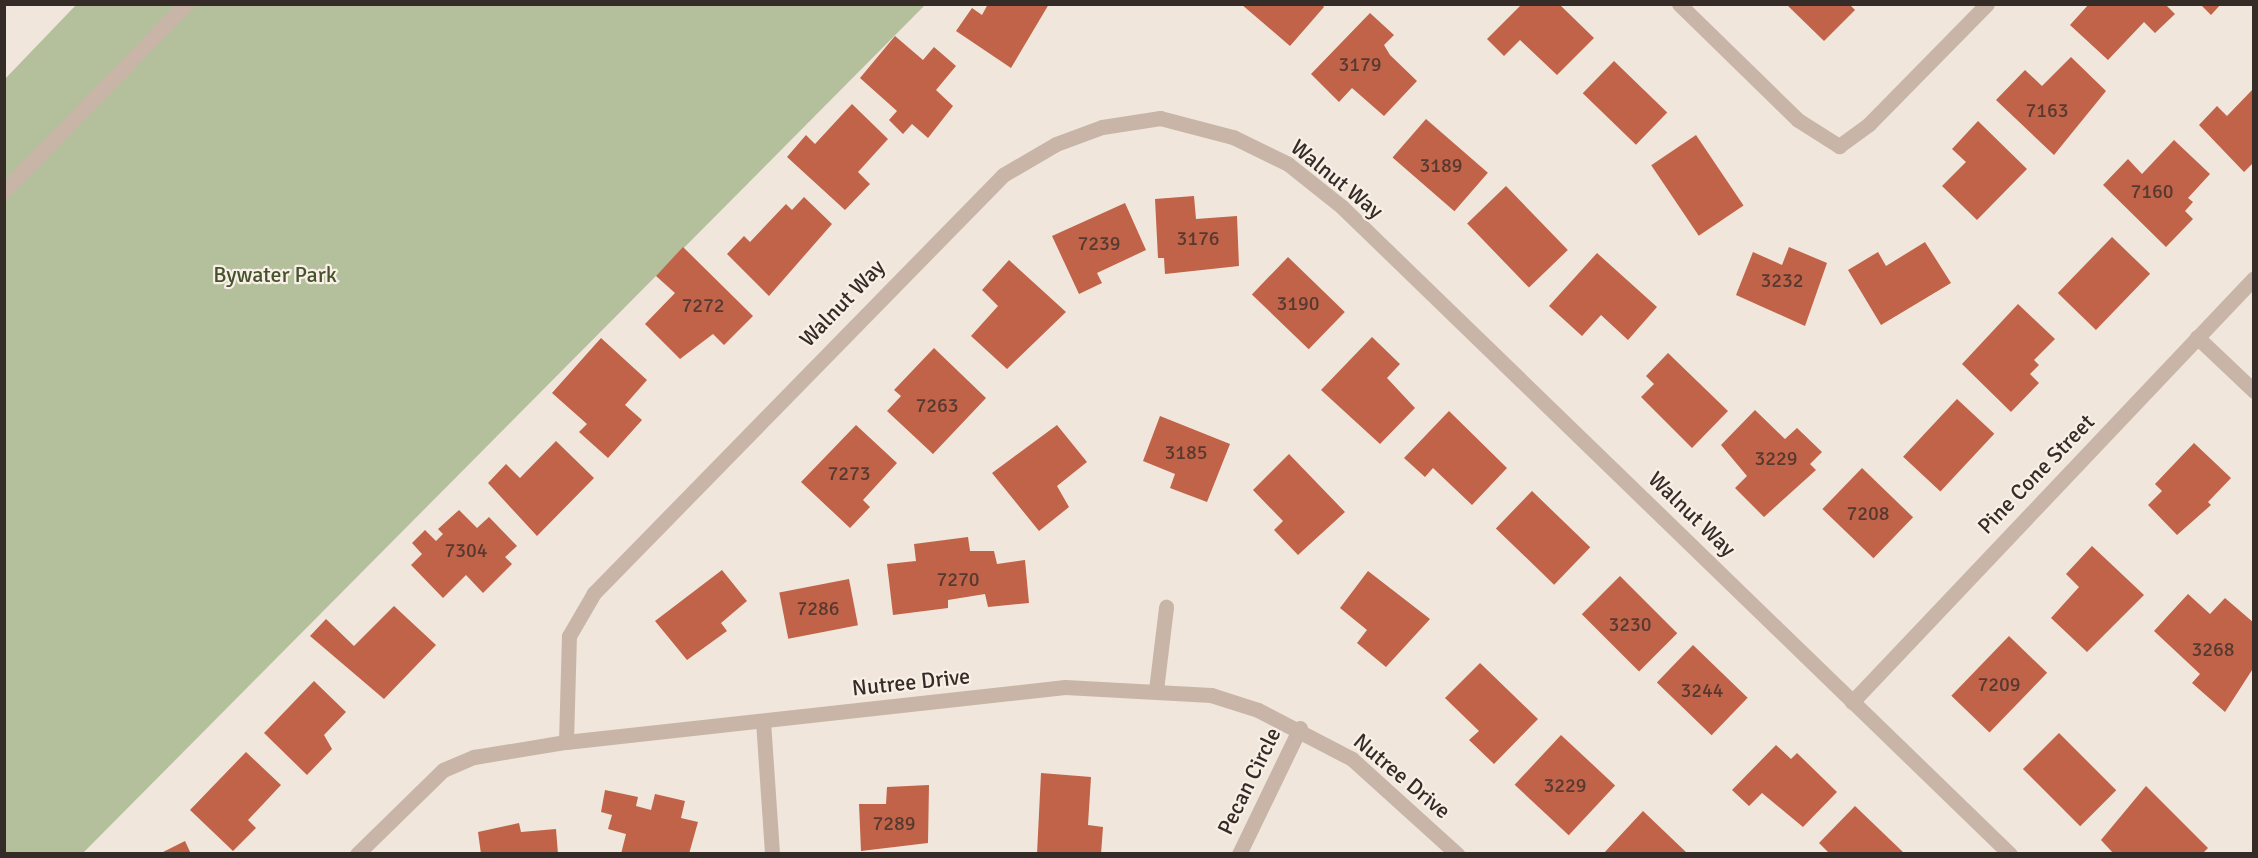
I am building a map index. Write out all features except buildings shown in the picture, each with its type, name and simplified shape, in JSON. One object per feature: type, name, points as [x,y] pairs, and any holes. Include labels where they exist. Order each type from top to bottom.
[{"type":"street","points":[[4,191],[186,4]]},
{"type":"street","points":[[1679,4],[1798,120],[1839,146],[1869,124],[1987,4]]},
{"type":"street","name":"Walnut Way","points":[[566,742],[569,636],[594,593],[1003,175],[1102,127],[1160,118],[1233,136],[1288,164],[1342,207],[2010,854]]},
{"type":"street","name":"Pine Cone Street","points":[[1852,702],[2253,278]]},
{"type":"street","points":[[2197,337],[2253,391]]},
{"type":"street","points":[[1156,690],[1166,608]]},
{"type":"street","name":"Nutree Drive","points":[[357,854],[443,770],[474,757],[566,742],[1065,687],[1156,690],[1211,696],[1299,728],[1352,759],[1457,854]]},
{"type":"street","points":[[763,721],[772,854]]},
{"type":"street","name":"Pecan Circle","points":[[1239,854],[1299,728]]},
{"type":"green space","name":"Bywater Park","points":[[76,5],[925,5],[83,853],[5,853],[4,80]]}]
